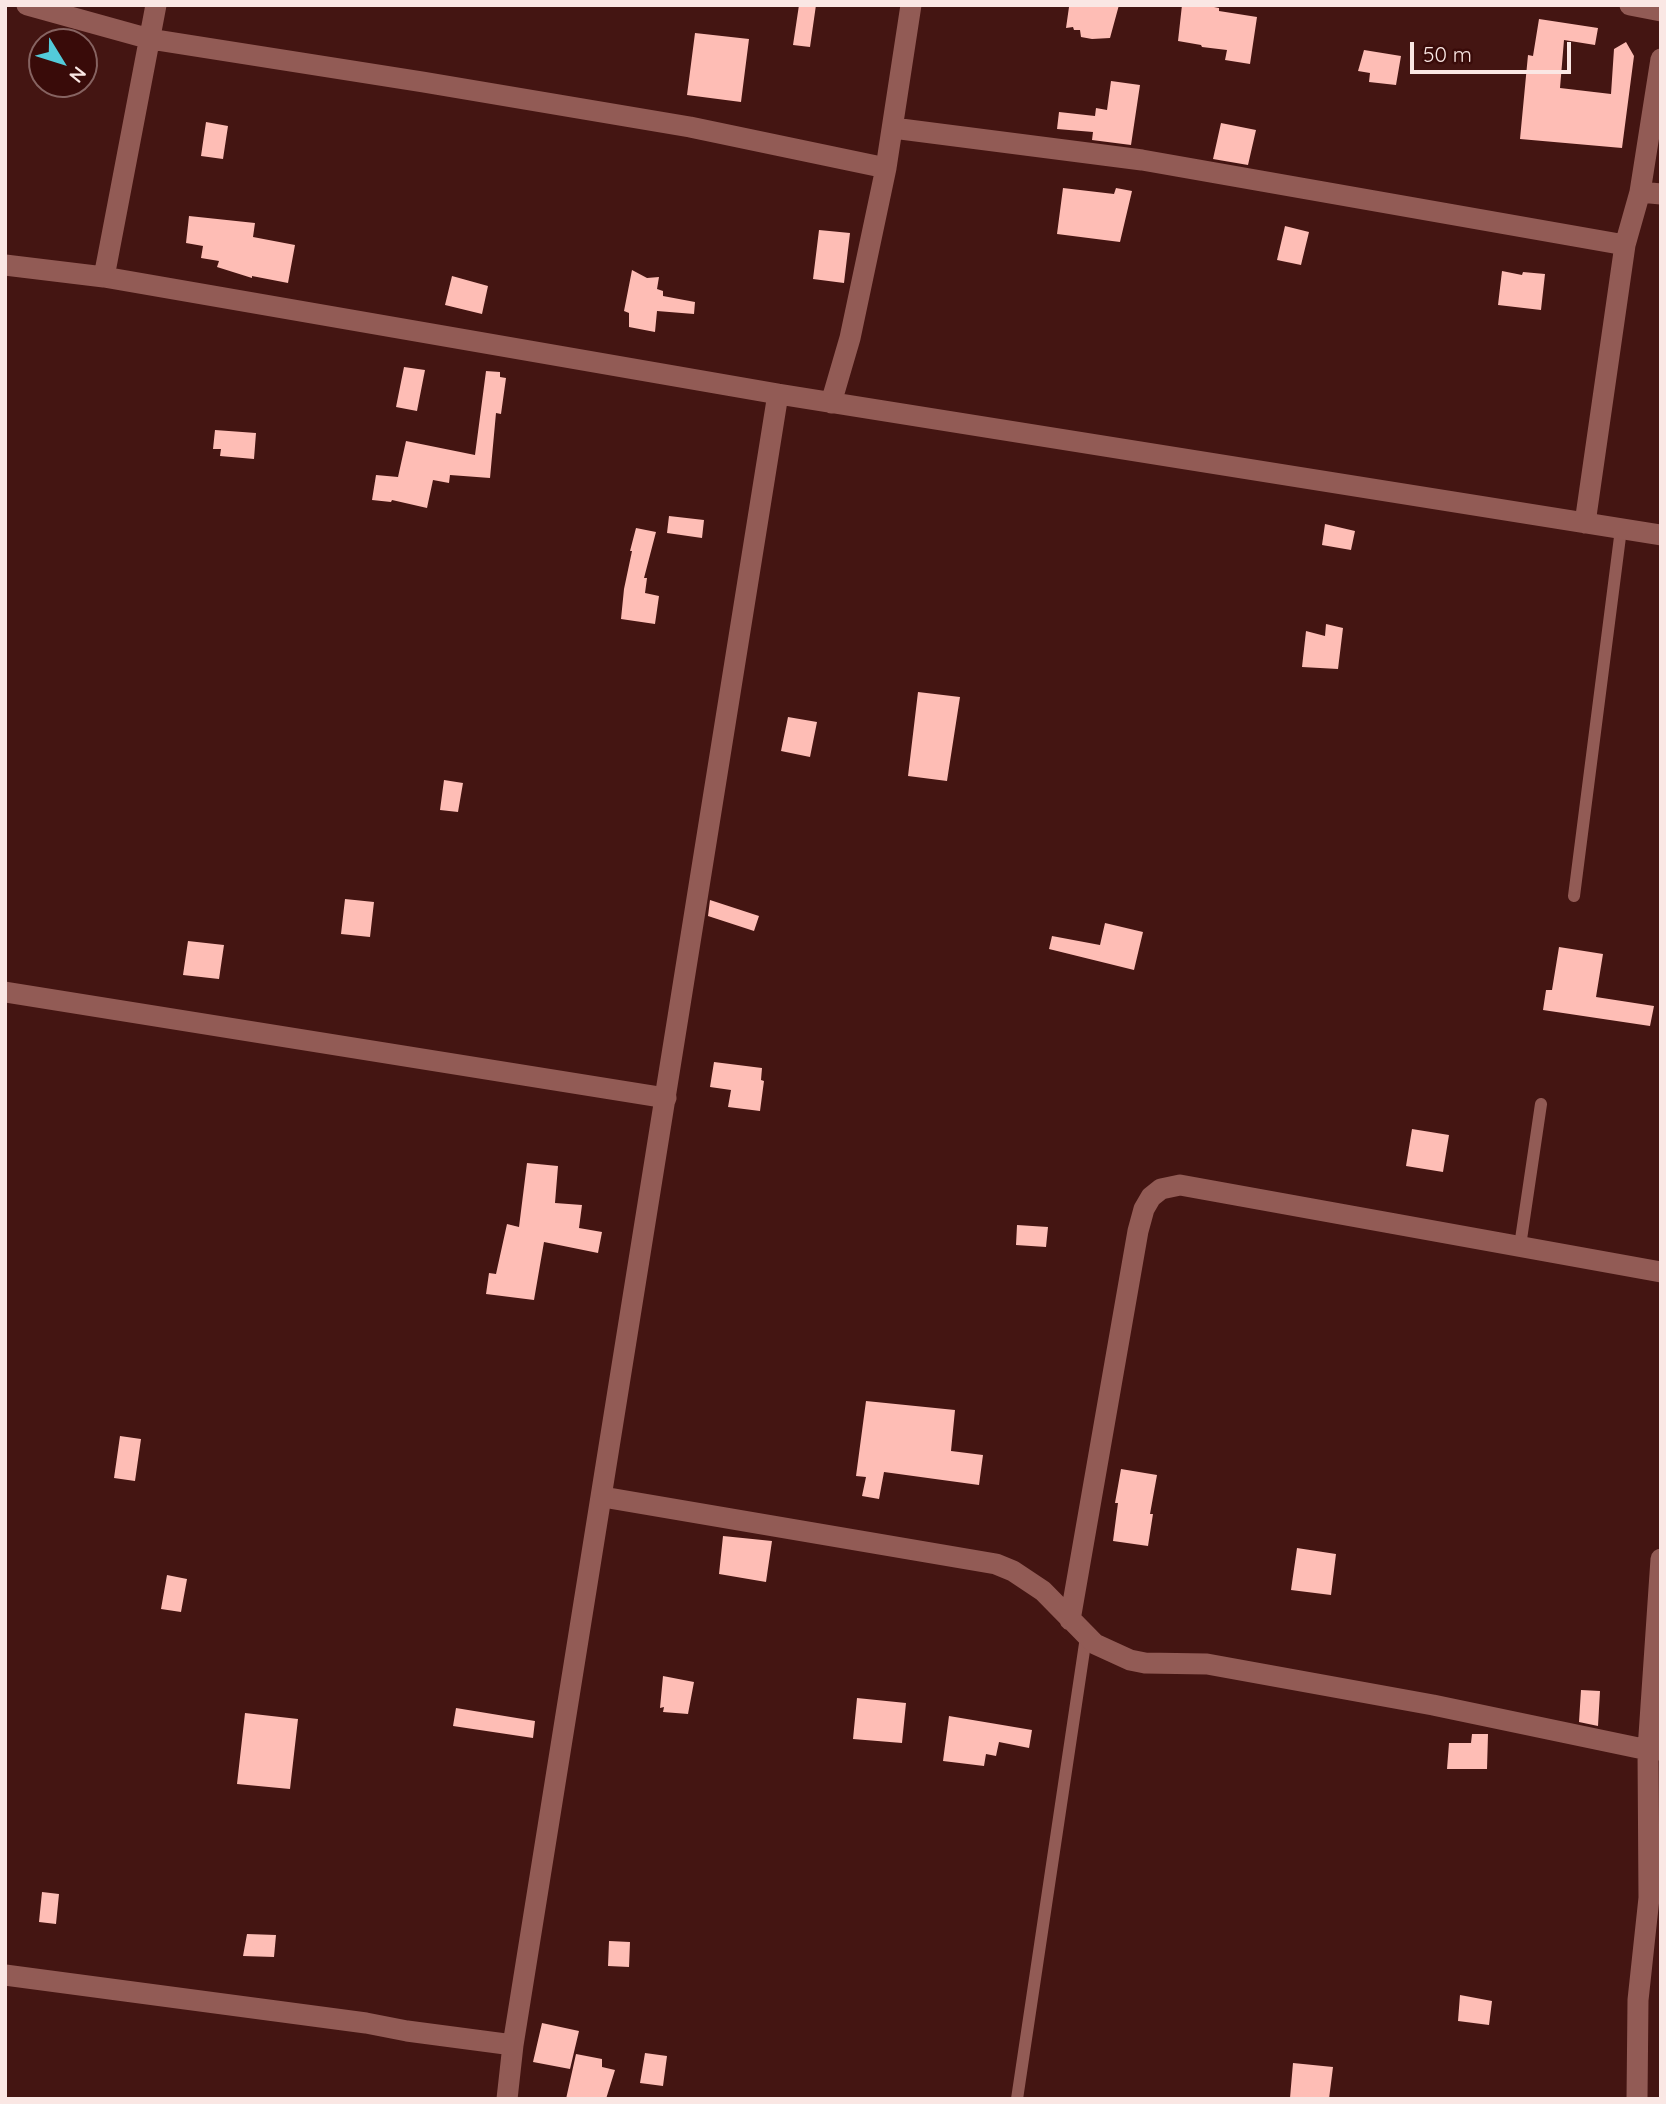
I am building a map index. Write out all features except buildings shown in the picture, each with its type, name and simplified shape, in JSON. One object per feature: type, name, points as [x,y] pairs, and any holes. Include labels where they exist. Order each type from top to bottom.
[{"type":"street","points":[[27,5],[150,40],[690,127],[886,168]]},
{"type":"street","points":[[104,277],[156,5]]},
{"type":"street","points":[[831,403],[850,338],[886,168],[911,5]]},
{"type":"street","points":[[1630,5],[1661,11]]},
{"type":"street","points":[[1585,523],[1625,245],[1650,193],[1661,59]]},
{"type":"street","points":[[894,128],[1142,160],[1625,245]]},
{"type":"street","points":[[5,265],[104,277],[831,403],[1661,535]]},
{"type":"street","points":[[506,2099],[778,394]]},
{"type":"street","points":[[5,992],[666,1098]]},
{"type":"street","points":[[1070,1620],[1138,1231],[1144,1209],[1161,1189],[1180,1185],[1661,1272]]},
{"type":"street","points":[[603,1497],[996,1564],[1013,1571],[1043,1591],[1086,1637],[1105,1651],[1130,1660],[1208,1664],[1433,1705],[1654,1750]]},
{"type":"street","points":[[1637,2099],[1638,2000],[1649,1898],[1661,1559]]},
{"type":"street","points":[[5,1975],[513,2045]]},
{"type":"lane","points":[[1574,896],[1622,529]]},
{"type":"lane","points":[[1520,1246],[1541,1104]]},
{"type":"lane","points":[[1017,2099],[1086,1637]]}]
